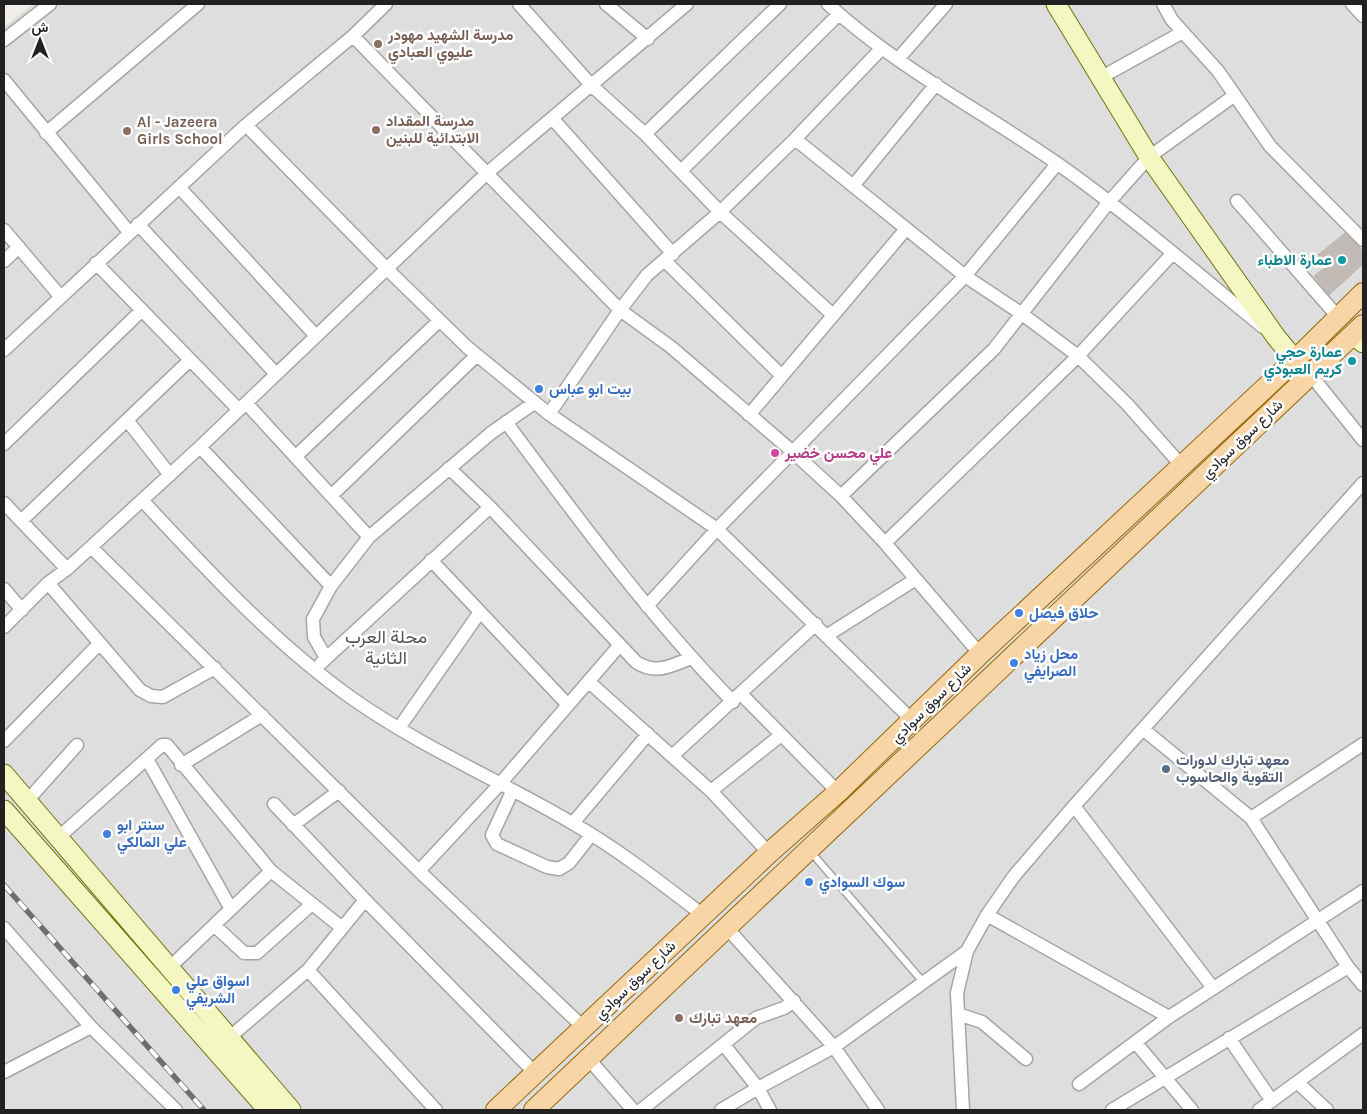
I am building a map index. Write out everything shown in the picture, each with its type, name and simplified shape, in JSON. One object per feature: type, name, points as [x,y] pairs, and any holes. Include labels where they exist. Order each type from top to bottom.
[{"type":"main road","name":"شارع سوق سوادي","points":[[496,1110],[768,853],[838,792],[980,654],[1295,360],[1363,293]]},
{"type":"main road","name":"شارع سوق سوادي","points":[[534,1110],[1310,374],[1360,334]]},
{"type":"main road","points":[[793,831],[810,850]]},
{"type":"street","points":[[4,40],[50,4]]},
{"type":"street","points":[[46,133],[198,4]]},
{"type":"street","points":[[4,350],[246,124],[353,36],[386,4]]},
{"type":"street","points":[[519,4],[591,85],[645,134],[720,212],[833,315]]},
{"type":"street","points":[[606,4],[648,39]]},
{"type":"street","points":[[645,134],[780,4]]},
{"type":"street","points":[[828,4],[882,48],[1057,164],[1109,202],[1276,337]]},
{"type":"street","points":[[898,59],[946,4]]},
{"type":"street","points":[[1056,4],[1149,157],[1276,337],[1295,360]]},
{"type":"street","points":[[1163,4],[1183,32],[1218,71],[1278,156],[1363,240]]},
{"type":"street","points":[[1352,4],[1363,16]]},
{"type":"street","points":[[4,626],[48,583],[91,547],[200,447],[486,174],[648,39],[683,5]]},
{"type":"street","points":[[681,171],[839,14]]},
{"type":"street","points":[[1100,78],[1183,32]]},
{"type":"street","points":[[353,36],[620,310],[671,347],[794,452],[841,496],[885,543],[980,654]]},
{"type":"street","points":[[549,414],[620,310],[647,275],[669,258],[720,212],[795,139],[882,48]]},
{"type":"street","points":[[4,80],[46,133],[134,228],[276,374]]},
{"type":"street","points":[[853,186],[936,84]]},
{"type":"street","points":[[841,496],[994,349],[1109,202],[1149,157],[1235,95]]},
{"type":"street","points":[[552,118],[669,258],[782,376]]},
{"type":"street","points":[[246,124],[386,268],[477,355],[549,414],[717,529],[913,721]]},
{"type":"street","points":[[795,139],[965,276],[1022,314],[1078,356],[1127,404],[1182,466]]},
{"type":"street","points":[[647,606],[717,529],[965,276],[1057,164]]},
{"type":"street","points":[[179,187],[316,336]]},
{"type":"street","points":[[1237,201],[1338,317]]},
{"type":"street","points":[[749,415],[906,228]]},
{"type":"street","points":[[4,230],[60,296]]},
{"type":"street","points":[[4,261],[19,247]]},
{"type":"street","points":[[885,543],[1078,356],[1172,254]]},
{"type":"street","points":[[96,263],[190,360],[296,456],[369,537]]},
{"type":"street","points":[[4,444],[142,310]]},
{"type":"street","points":[[296,456],[440,320]]},
{"type":"street","points":[[332,495],[477,355]]},
{"type":"street","points":[[21,521],[190,360]]},
{"type":"street","points":[[1310,374],[1363,440]]},
{"type":"street","points":[[326,658],[314,637],[312,628],[316,610],[331,586],[369,537],[506,422],[534,403]]},
{"type":"street","points":[[127,420],[170,475]]},
{"type":"street","points":[[506,422],[606,557],[690,658],[781,734],[838,792]]},
{"type":"street","points":[[200,447],[331,586]]},
{"type":"street","points":[[450,468],[490,507],[619,646],[644,667],[653,670],[662,669],[690,658]]},
{"type":"street","points":[[963,1110],[957,993],[966,951],[987,915],[1014,876],[1074,806],[1363,483]]},
{"type":"street","points":[[142,500],[252,616],[314,670],[355,700],[399,728],[499,785],[573,823],[634,864],[703,915]]},
{"type":"street","points":[[4,503],[66,569]]},
{"type":"street","points":[[314,670],[490,507]]},
{"type":"street","points":[[91,547],[419,871],[584,1028]]},
{"type":"street","points":[[432,560],[568,705]]},
{"type":"street","points":[[826,636],[916,579]]},
{"type":"street","points":[[48,583],[140,690],[151,696],[163,697],[215,668]]},
{"type":"street","points":[[4,590],[22,610]]},
{"type":"street","points":[[399,728],[480,612]]},
{"type":"street","points":[[672,756],[816,624]]},
{"type":"street","points":[[4,742],[99,644]]},
{"type":"street","points":[[419,871],[499,785],[619,646]]},
{"type":"street","points":[[589,682],[711,791],[768,853]]},
{"type":"street","points":[[181,765],[262,715]]},
{"type":"street","points":[[1143,729],[1251,818],[1348,968],[1363,985]]},
{"type":"street","points":[[573,823],[648,734]]},
{"type":"street","points":[[711,791],[781,734]]},
{"type":"street","points":[[1251,818],[1363,744]]},
{"type":"street","points":[[27,801],[78,745]]},
{"type":"street","points":[[59,837],[162,745],[167,745],[181,765],[271,871],[341,927]]},
{"type":"street","points":[[147,759],[231,909]]},
{"type":"street","points":[[4,774],[291,1110]]},
{"type":"street","points":[[293,824],[339,791]]},
{"type":"street","points":[[512,792],[492,835],[497,844],[547,867],[559,869],[569,863],[590,834]]},
{"type":"street","points":[[274,804],[364,900],[536,1074]]},
{"type":"street","points":[[1074,806],[1213,988]]},
{"type":"street","points":[[4,810],[268,1110]]},
{"type":"street","points":[[169,968],[271,871]]},
{"type":"street","points":[[83,900],[99,884]]},
{"type":"street","points":[[1079,1084],[1169,1017],[1363,891]]},
{"type":"street","points":[[230,1037],[308,970],[364,900]]},
{"type":"street","points":[[215,926],[244,953],[257,953],[312,904]]},
{"type":"street","points":[[987,915],[1169,1017]]},
{"type":"street","points":[[4,928],[91,1026],[176,1110]]},
{"type":"street","points":[[726,928],[834,1047],[878,1110]]},
{"type":"street","points":[[721,1110],[834,1047],[966,951]]},
{"type":"street","points":[[1112,1110],[1348,968]]},
{"type":"street","points":[[308,970],[436,1110]]},
{"type":"street","points":[[640,1110],[762,1015],[784,1008],[794,1001]]},
{"type":"street","points":[[958,1014],[982,1022],[1026,1059]]},
{"type":"street","points":[[4,1072],[91,1026]]},
{"type":"street","points":[[1259,1110],[1363,1034]]},
{"type":"street","points":[[1229,1038],[1272,1101]]},
{"type":"street","points":[[1136,1042],[1192,1110]]},
{"type":"street","points":[[724,1045],[758,1088],[770,1110]]},
{"type":"street","points":[[588,1058],[633,1110]]},
{"type":"street","points":[[1297,1082],[1327,1110]]},
{"type":"lane","points":[[810,850],[924,983]]},
{"type":"shaded area","points":[[33,4],[1363,4],[1363,1110],[4,1110],[4,27]]},
{"type":"building","name":"عمارة الاطباء","points":[[1345,233],[1363,251],[1363,264],[1329,295],[1314,276],[1327,266],[1318,255]]},
{"type":"railway","points":[[4,885],[204,1110]]},
{"type":"place","name":"مدرسة الشهيد مهودر عليوي العبادي","points":[[378,44]]},
{"type":"place","name":"مدرسة المقداد الابتدائية للبنين","points":[[376,130]]},
{"type":"place","name":"Al - Jazeera Girls School","points":[[127,131]]},
{"type":"place","name":"عمارة الاطباء","points":[[1342,260]]},
{"type":"place","name":"عمارة حجي كريم العبودي","points":[[1352,361]]},
{"type":"place","name":"بيت ابو عباس","points":[[539,389]]},
{"type":"place","name":"علي محسن خضير","points":[[775,453]]},
{"type":"place","name":"حلاق فيصل","points":[[1019,613]]},
{"type":"place","name":"محل زياد الصرايفي","points":[[1014,663]]},
{"type":"place","name":"معهد تبارك لدورات التقوية والحاسوب","points":[[1166,769]]},
{"type":"place","name":"سنتر ابو علي المالكي","points":[[107,834]]},
{"type":"place","name":"سوك السوادي","points":[[809,882]]},
{"type":"place","name":"اسواق علي الشريفي","points":[[176,990]]},
{"type":"place","name":"معهد تبارك","points":[[679,1018]]},
{"type":"district","name":"محلة العرب الثانية","points":[[386,648]]}]
